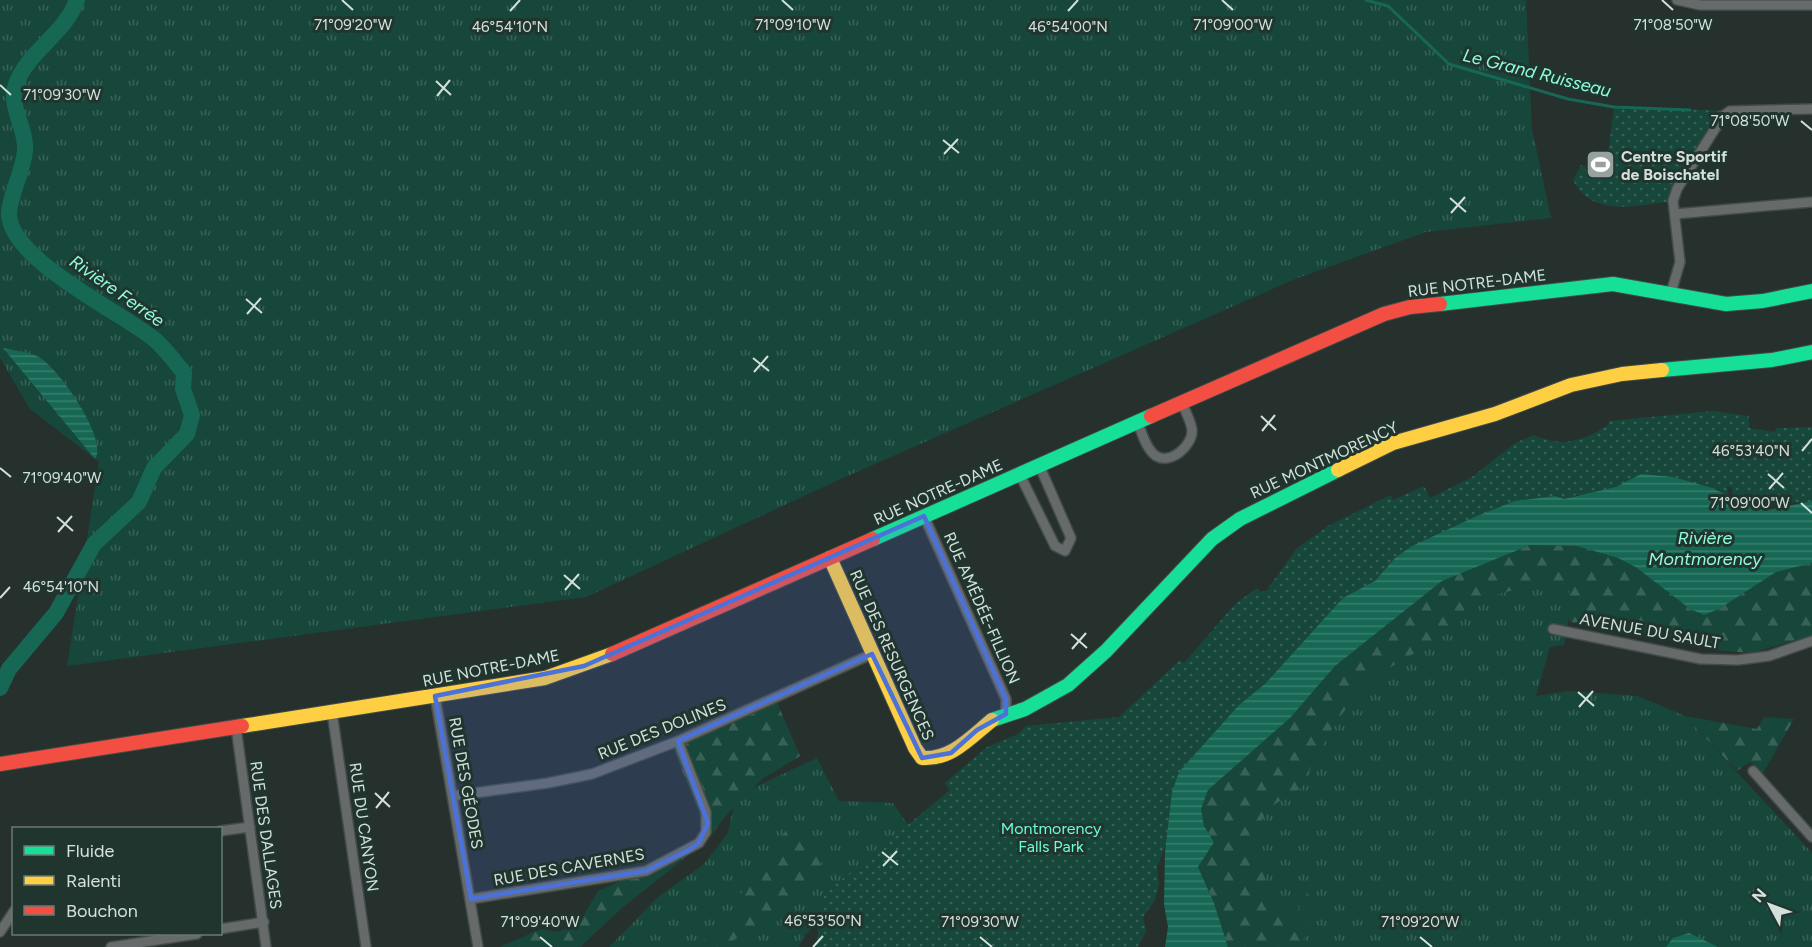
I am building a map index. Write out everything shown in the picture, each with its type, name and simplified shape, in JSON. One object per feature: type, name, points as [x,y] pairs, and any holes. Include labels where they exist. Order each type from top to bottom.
[{"type":"street","points":[[1677,0],[1700,5],[1812,5]]},
{"type":"street","points":[[1671,292],[1680,262],[1673,201],[1677,189],[1723,116],[1730,111],[1812,109]]},
{"type":"street","points":[[1676,214],[1812,202]]},
{"type":"street","name":"RUE NOTRE-DAME","points":[[0,764],[545,678],[584,666],[1384,314],[1410,307],[1613,284],[1644,285],[1716,304],[1755,303],[1812,291]]},
{"type":"street","name":"RUE MONTMORENCY","points":[[929,760],[951,753],[994,718],[1031,706],[1068,685],[1106,651],[1212,539],[1240,519],[1393,443],[1495,414],[1571,385],[1622,374],[1772,360],[1812,352]]},
{"type":"street","points":[[1138,423],[1148,447],[1156,456],[1165,458],[1175,455],[1184,449],[1191,438],[1192,429],[1182,403]]},
{"type":"street","points":[[1020,475],[1055,546],[1065,551],[1071,538],[1040,467]]},
{"type":"street","name":"RUE AMÉDÉE-FILLION","points":[[924,516],[1006,699],[1006,714]]},
{"type":"street","name":"RUE DES RESURGENCES","points":[[831,558],[915,748],[922,758],[929,760]]},
{"type":"street","name":"AVENUE DU SAULT","points":[[1553,629],[1701,659],[1738,660],[1769,656],[1812,641]]},
{"type":"street","name":"RUE DES DOLINES","points":[[452,796],[548,783],[592,774],[678,741],[872,654]]},
{"type":"street","name":"RUE DES GÉODES","points":[[435,696],[478,947]]},
{"type":"street","name":"RUE DU CANYON","points":[[332,712],[366,947]]},
{"type":"street","name":"RUE DES DALLAGES","points":[[236,727],[266,947]]},
{"type":"street","name":"RUE DES CAVERNES","points":[[471,899],[646,871],[694,847],[706,832],[706,812],[678,741]]},
{"type":"street","points":[[1753,771],[1812,837]]},
{"type":"street","points":[[222,831],[250,827]]},
{"type":"street","points":[[0,932],[12,914]]},
{"type":"street","points":[[222,930],[264,922]]},
{"type":"street","points":[[111,947],[152,944],[189,935]]},
{"type":"highlighted area","points":[[924,516],[1006,699],[1006,714],[977,730],[951,753],[922,758],[872,654],[678,741],[708,823],[699,843],[689,850],[646,871],[471,899],[435,696],[584,666]]},
{"type":"green space","points":[[0,0],[1526,0],[1532,129],[1551,218],[1426,232],[1295,279],[834,482],[586,597],[67,666],[99,462],[30,409],[0,358]]},
{"type":"green space","points":[[1614,107],[1730,111],[1714,118],[1723,116],[1673,201],[1617,207],[1592,200],[1573,180],[1581,165],[1609,175],[1613,155],[1608,154]]},
{"type":"green space","name":"Montmorency Falls Park","points":[[1712,411],[1749,416],[1749,428],[1775,432],[1776,428],[1812,427],[1812,502],[1773,502],[1737,498],[1732,493],[1732,487],[1727,487],[1729,497],[1724,493],[1725,496],[1576,495],[1356,602],[1168,840],[1157,867],[1159,884],[1155,900],[1143,917],[1146,931],[1138,947],[816,947],[823,895],[950,790],[945,783],[987,747],[1018,734],[1026,726],[1119,717],[1180,660],[1184,663],[1235,604],[1257,588],[1261,592],[1266,591],[1297,548],[1328,526],[1391,495],[1393,500],[1424,486],[1430,498],[1472,477],[1515,443],[1534,435],[1554,441],[1573,441],[1599,431],[1608,425],[1609,421]]},
{"type":"green space","points":[[1530,545],[1577,546],[1618,558],[1637,568],[1690,609],[1704,615],[1719,609],[1776,572],[1812,563],[1812,635],[1752,653],[1713,650],[1616,626],[1570,622],[1565,607],[1570,600],[1569,590],[1563,585],[1516,590],[1481,602],[1471,608],[1444,633],[1439,634],[1431,642],[1373,679],[1349,705],[1328,735],[1310,769],[1307,780],[1293,793],[1271,807],[1263,818],[1256,837],[1255,856],[1267,882],[1270,899],[1275,909],[1283,916],[1294,918],[1301,904],[1301,886],[1312,899],[1302,947],[1228,947],[1214,903],[1198,867],[1214,842],[1204,826],[1201,809],[1208,790],[1290,718],[1335,666],[1442,581]]},
{"type":"green space","points":[[1576,575],[1564,645],[1550,647],[1536,696],[1568,691],[1638,696],[1685,716],[1812,853],[1812,947],[1248,947],[1229,821],[1326,712],[1474,594]]},
{"type":"green space","points":[[773,693],[800,756],[762,779],[728,813],[709,838],[670,740]]},
{"type":"green space","points":[[1685,716],[1757,729],[1764,717],[1794,719],[1763,773],[1750,762],[1737,771]]},
{"type":"green space","points":[[817,758],[839,801],[893,803],[912,831],[804,936],[799,947],[609,947],[658,897],[703,865],[728,833],[736,796]]},
{"type":"green space","points":[[791,826],[807,841],[815,844],[828,844],[823,860],[800,896],[779,902],[759,928],[742,934],[725,947],[695,947],[744,909],[741,894],[763,862],[780,844],[783,834]]},
{"type":"green space","points":[[696,849],[622,908],[580,947],[500,947],[541,929],[558,932],[580,922],[598,891]]},
{"type":"water","points":[[3,348],[39,357],[58,375],[79,405],[95,436],[97,449],[95,459]]},
{"type":"water","name":"Rivière Montmorency","points":[[1641,474],[1673,477],[1712,488],[1741,502],[1768,510],[1812,501],[1812,563],[1776,572],[1719,609],[1704,615],[1690,609],[1637,568],[1618,558],[1577,546],[1530,545],[1442,581],[1335,666],[1290,718],[1208,790],[1201,809],[1204,826],[1214,842],[1198,867],[1214,903],[1228,947],[1165,947],[1168,927],[1164,904],[1165,852],[1172,792],[1179,772],[1239,705],[1265,684],[1343,598],[1375,581],[1395,558],[1412,546],[1477,516],[1515,501],[1555,496],[1564,499],[1616,487]]},
{"type":"water","points":[[1689,933],[1718,947],[1666,947],[1673,938]]},
{"type":"waterway","name":"Rivière Ferrée","points":[[0,688],[9,669],[56,613],[94,544],[139,502],[154,468],[187,434],[192,415],[183,389],[184,373],[162,347],[154,339],[46,266],[27,248],[14,231],[9,213],[25,151],[25,142],[14,101],[16,84],[29,61],[64,23],[77,0]]},
{"type":"waterway","name":"Le Grand Ruisseau","points":[[1366,0],[1388,6],[1449,64],[1568,99],[1614,107],[1690,110]]},
{"type":"traffic: fast","points":[[1440,304],[1613,284],[1726,304],[1763,301],[1812,291]]},
{"type":"traffic: fast","points":[[1662,370],[1772,360],[1812,352]]},
{"type":"traffic: fast","points":[[873,539],[1151,416]]},
{"type":"traffic: fast","points":[[992,720],[1025,709],[1068,685],[1106,651],[1212,539],[1240,519],[1338,470]]},
{"type":"traffic: slow","points":[[1338,470],[1393,443],[1495,414],[1571,385],[1622,374],[1662,370]]},
{"type":"traffic: slow","points":[[830,558],[915,748],[922,758],[932,758],[951,752],[992,720]]},
{"type":"traffic: slow","points":[[242,726],[545,678],[612,654]]},
{"type":"traffic: jam","points":[[1151,416],[1384,314],[1410,307],[1440,304]]},
{"type":"traffic: jam","points":[[612,654],[873,539]]},
{"type":"traffic: jam","points":[[0,764],[242,726]]},
{"type":"place","name":"Centre Sportif de Boischatel","points":[[1600,165]]}]
